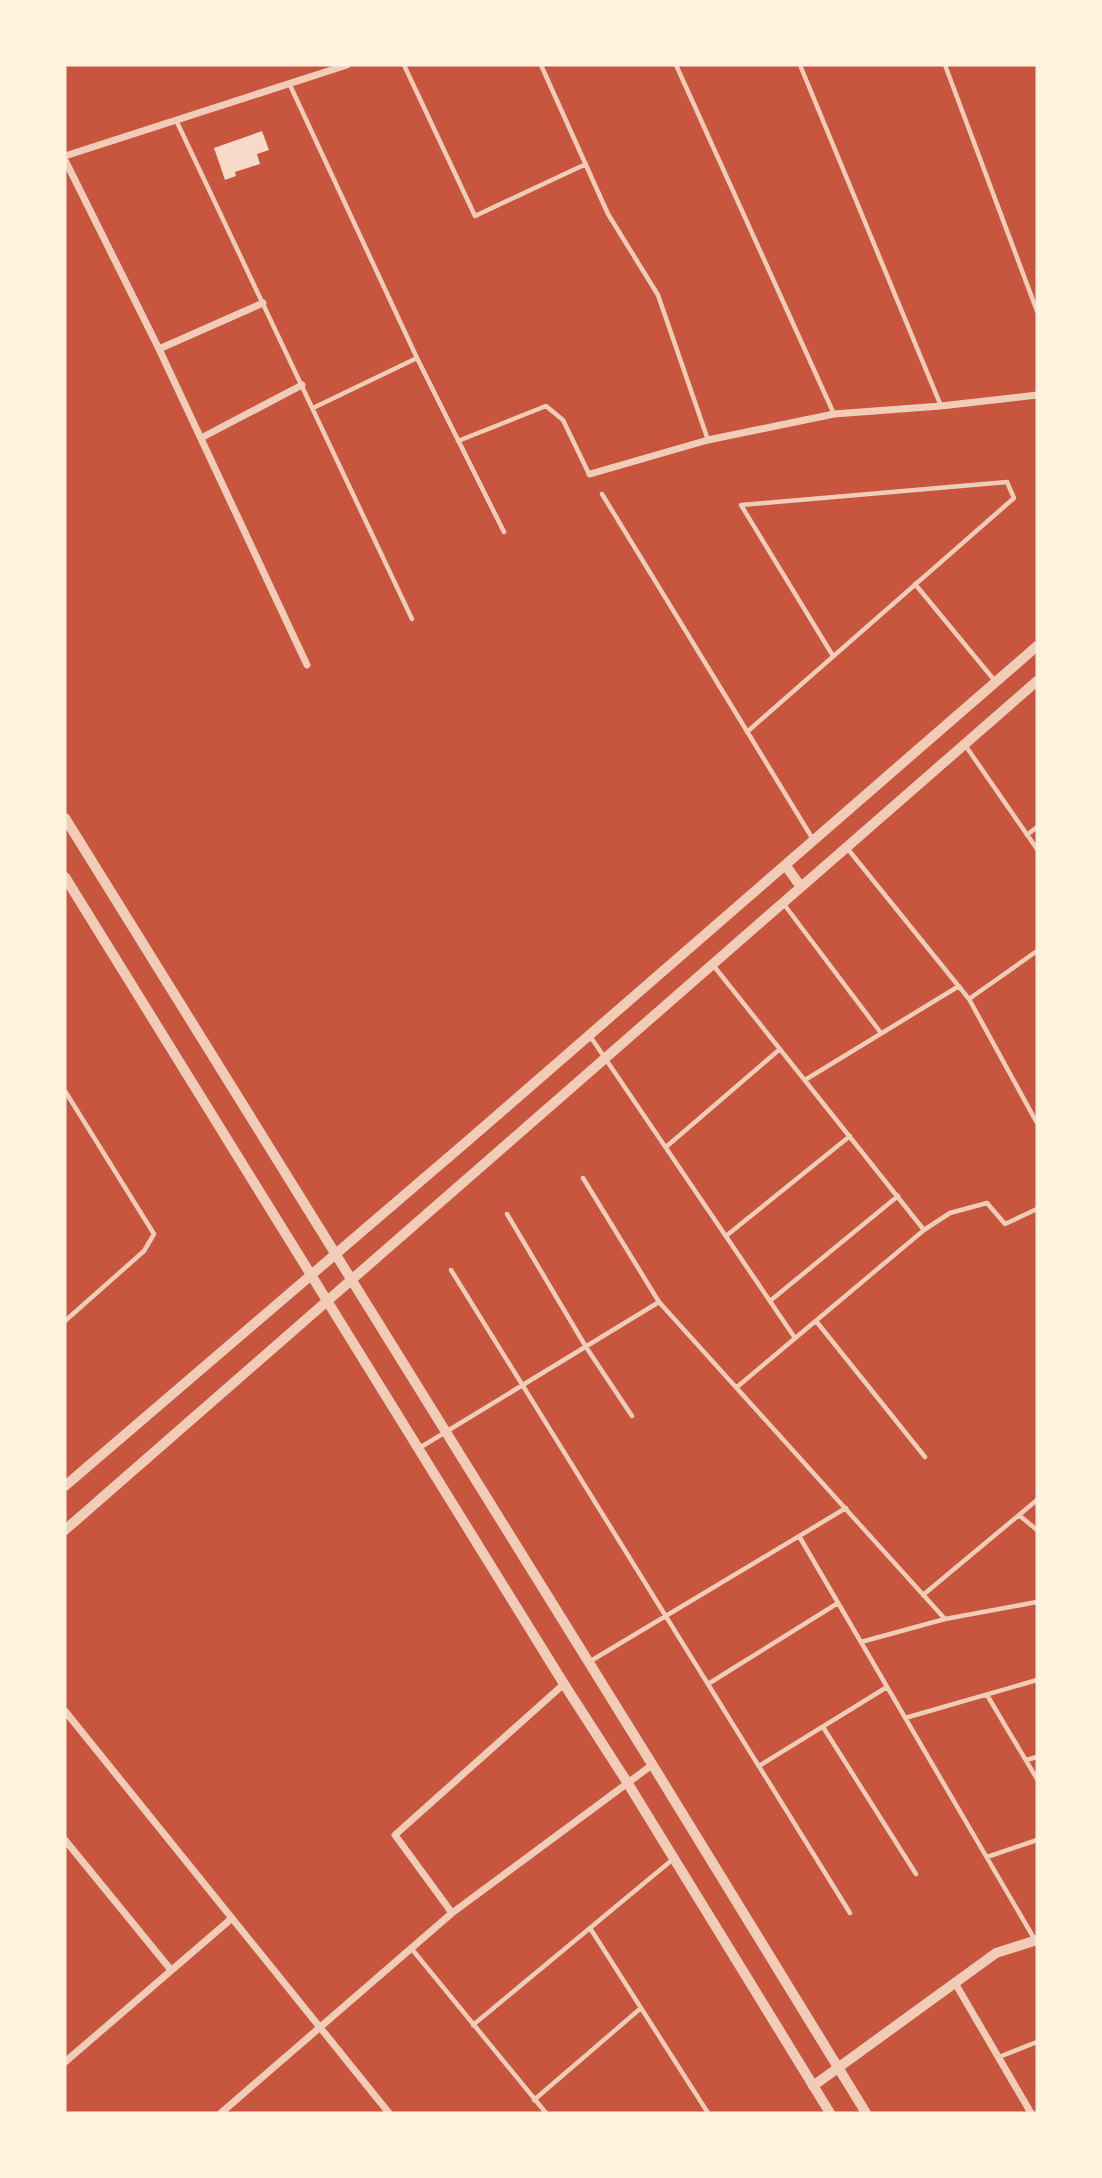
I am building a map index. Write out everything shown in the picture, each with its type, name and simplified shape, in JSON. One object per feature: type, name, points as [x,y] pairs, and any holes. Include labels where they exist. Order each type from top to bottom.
[{"type":"street","points":[[307,665],[159,349],[65,158],[176,119],[347,65]]},
{"type":"street","points":[[159,349],[263,303]]},
{"type":"street","points":[[201,438],[302,385]]},
{"type":"street","points":[[590,474],[708,440],[834,414],[1037,395]]},
{"type":"street","points":[[65,1486],[590,1036],[1037,646]]},
{"type":"street","points":[[65,1530],[1037,681]]},
{"type":"street","points":[[65,818],[866,2113]]},
{"type":"street","points":[[786,866],[801,887]]},
{"type":"street","points":[[65,877],[830,2113]]},
{"type":"street","points":[[452,1913],[395,1835],[564,1684]]},
{"type":"street","points":[[65,1711],[389,2113]]},
{"type":"street","points":[[221,2113],[452,1913],[652,1765]]},
{"type":"street","points":[[65,1840],[171,1970]]},
{"type":"street","points":[[65,2062],[231,1919]]},
{"type":"street","points":[[813,2086],[996,1953],[1036,1940]]},
{"type":"street","points":[[955,1983],[1031,2113]]},
{"type":"lane","points":[[404,65],[475,216],[586,164]]},
{"type":"lane","points":[[541,65],[608,214],[658,295],[708,440]]},
{"type":"lane","points":[[676,65],[834,414]]},
{"type":"lane","points":[[800,65],[941,406]]},
{"type":"lane","points":[[945,65],[1037,311]]},
{"type":"lane","points":[[289,83],[417,358],[504,532]]},
{"type":"lane","points":[[176,119],[412,619]]},
{"type":"lane","points":[[313,408],[417,358]]},
{"type":"lane","points":[[458,441],[546,406],[563,420],[590,474]]},
{"type":"lane","points":[[747,732],[834,656],[915,584],[1014,498],[1007,482],[741,505],[834,656]]},
{"type":"lane","points":[[602,494],[815,841]]},
{"type":"lane","points":[[915,584],[996,682]]},
{"type":"lane","points":[[965,744],[1037,849]]},
{"type":"lane","points":[[1027,835],[1037,827]]},
{"type":"lane","points":[[847,847],[969,999],[1037,1123]]},
{"type":"lane","points":[[783,903],[881,1033]]},
{"type":"lane","points":[[969,999],[1037,951]]},
{"type":"lane","points":[[713,964],[925,1230]]},
{"type":"lane","points":[[805,1080],[959,986]]},
{"type":"lane","points":[[590,1036],[795,1338]]},
{"type":"lane","points":[[666,1147],[780,1049]]},
{"type":"lane","points":[[65,1091],[153,1234],[144,1251],[65,1321]]},
{"type":"lane","points":[[726,1236],[849,1136]]},
{"type":"lane","points":[[583,1178],[659,1302],[945,1619]]},
{"type":"lane","points":[[771,1301],[898,1196]]},
{"type":"lane","points":[[737,1387],[925,1230],[950,1213],[987,1203],[1005,1224],[1037,1209]]},
{"type":"lane","points":[[507,1214],[586,1347],[632,1416]]},
{"type":"lane","points":[[451,1270],[850,1913]]},
{"type":"lane","points":[[418,1449],[659,1302]]},
{"type":"lane","points":[[816,1321],[925,1457]]},
{"type":"lane","points":[[923,1595],[1037,1500]]},
{"type":"lane","points":[[589,1662],[846,1508]]},
{"type":"lane","points":[[1020,1516],[1037,1530]]},
{"type":"lane","points":[[799,1536],[1036,1940]]},
{"type":"lane","points":[[861,1642],[945,1619],[1037,1602]]},
{"type":"lane","points":[[708,1684],[838,1603]]},
{"type":"lane","points":[[905,1718],[1037,1680]]},
{"type":"lane","points":[[759,1766],[887,1687]]},
{"type":"lane","points":[[987,1695],[1037,1779]]},
{"type":"lane","points":[[823,1727],[916,1874]]},
{"type":"lane","points":[[1026,1760],[1037,1757]]},
{"type":"lane","points":[[987,1857],[1037,1840]]},
{"type":"lane","points":[[473,2025],[673,1860]]},
{"type":"lane","points":[[590,1928],[708,2113]]},
{"type":"lane","points":[[411,1948],[545,2113]]},
{"type":"lane","points":[[534,2099],[641,2008]]},
{"type":"lane","points":[[999,2057],[1037,2042]]},
{"type":"building","points":[[262,131],[269,150],[257,154],[260,164],[235,172],[236,176],[225,180],[214,148]]}]
